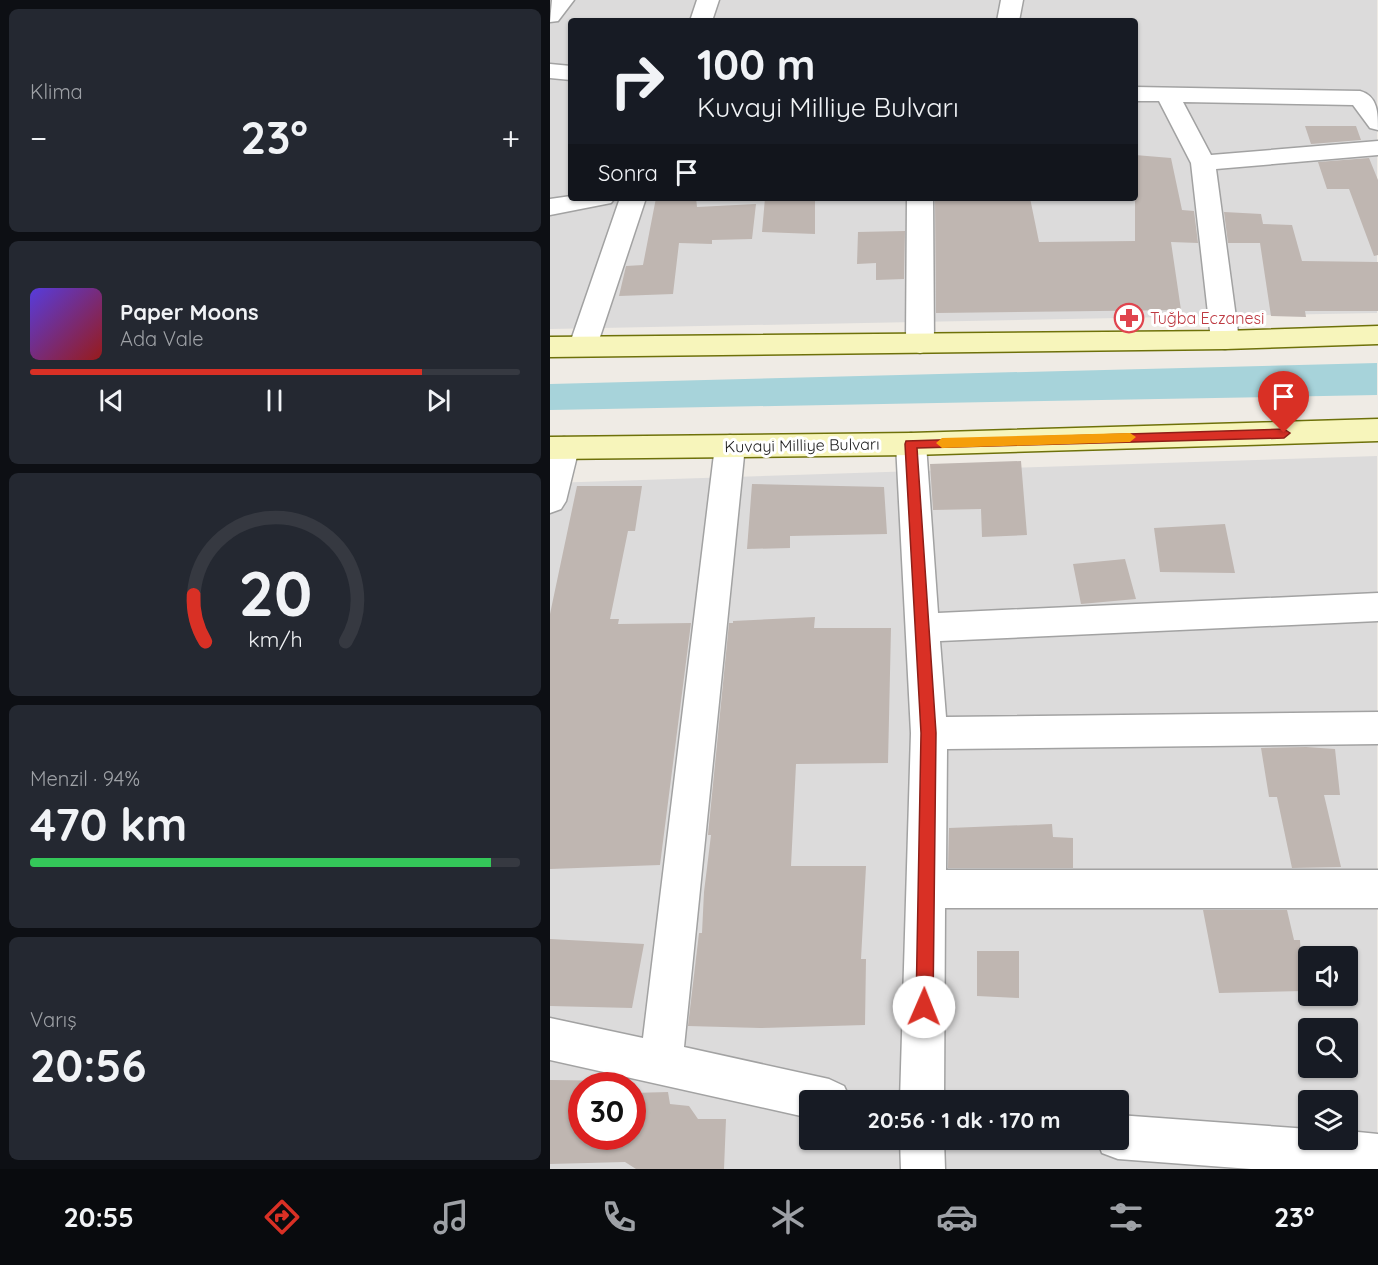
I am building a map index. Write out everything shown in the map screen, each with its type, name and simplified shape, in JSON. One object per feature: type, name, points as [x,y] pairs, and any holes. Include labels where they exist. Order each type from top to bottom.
[{"type":"main road","points":[[550,347],[1225,340],[1378,335]]},
{"type":"main road","name":"Kuvayi Milliye Bulvarı","points":[[557,448],[911,444],[1378,430]]},
{"type":"street","points":[[550,16],[563,0]]},
{"type":"street","points":[[702,18],[708,0]]},
{"type":"street","points":[[1009,18],[1012,0]]},
{"type":"street","points":[[550,71],[568,73]]},
{"type":"street","points":[[1138,94],[1360,98],[1378,123]]},
{"type":"street","points":[[1168,96],[1203,163],[1225,340]]},
{"type":"street","points":[[1203,163],[1378,148]]},
{"type":"street","points":[[550,207],[585,201]]},
{"type":"street","points":[[583,346],[632,201]]},
{"type":"street","points":[[920,201],[920,343]]},
{"type":"street","points":[[911,444],[928,733],[922,1090]]},
{"type":"street","points":[[661,1064],[730,446]]},
{"type":"street","points":[[550,501],[557,448]]},
{"type":"street","points":[[922,628],[1378,608]]},
{"type":"street","points":[[928,733],[1378,728]]},
{"type":"street","points":[[927,889],[1378,889]]},
{"type":"street","points":[[550,1039],[799,1094]]},
{"type":"street","points":[[1129,1138],[1378,1156]]},
{"type":"street","points":[[922,1150],[923,1169]]},
{"type":"shaded area","points":[[550,0],[1377,0],[1377,313],[550,329]]},
{"type":"shaded area","points":[[1377,456],[1377,1169],[550,1169],[550,483]]},
{"type":"water","points":[[1377,363],[1377,395],[550,410],[550,384]]},
{"type":"building","points":[[1305,126],[1356,126],[1361,140],[1311,144]]},
{"type":"building","points":[[1138,155],[1171,158],[1182,210],[1194,211],[1198,243],[1171,242],[1181,310],[936,313],[935,201],[1031,201],[1039,242],[1135,241]]},
{"type":"building","points":[[1369,158],[1378,180],[1378,255],[1374,256],[1349,189],[1327,189],[1318,162]]},
{"type":"building","points":[[655,201],[696,201],[697,207],[756,204],[752,239],[712,240],[712,244],[679,243],[673,294],[619,296],[626,266],[643,265]]},
{"type":"building","points":[[765,201],[815,201],[815,234],[762,232]]},
{"type":"building","points":[[1224,212],[1261,214],[1263,224],[1292,225],[1302,261],[1378,262],[1378,311],[1305,311],[1306,317],[1271,316],[1260,243],[1228,243]]},
{"type":"building","points":[[905,231],[904,279],[876,280],[876,263],[857,264],[858,232]]},
{"type":"building","points":[[1021,461],[1027,535],[982,537],[981,509],[933,510],[930,464]]},
{"type":"building","points":[[752,484],[884,487],[887,534],[790,536],[790,548],[747,549]]},
{"type":"building","points":[[577,486],[642,486],[635,531],[628,531],[610,619],[619,619],[618,624],[691,623],[660,865],[550,869],[550,614]]},
{"type":"building","points":[[1225,524],[1235,573],[1160,572],[1154,528]]},
{"type":"building","points":[[1125,559],[1136,599],[1081,604],[1073,564]]},
{"type":"building","points":[[815,617],[814,628],[891,628],[888,763],[796,764],[791,866],[866,866],[861,959],[866,959],[865,1025],[760,1028],[688,1026],[699,933],[702,933],[711,835],[708,835],[729,623]]},
{"type":"building","points":[[1261,748],[1335,749],[1340,795],[1324,795],[1341,867],[1292,868],[1277,797],[1269,797]]},
{"type":"building","points":[[1052,824],[1053,837],[1073,838],[1073,868],[948,868],[949,828]]},
{"type":"building","points":[[1203,910],[1287,910],[1294,940],[1300,940],[1298,991],[1219,993]]},
{"type":"building","points":[[550,939],[644,944],[632,1008],[550,1006]]},
{"type":"building","points":[[977,951],[1019,951],[1019,998],[977,996]]},
{"type":"building","points":[[550,1080],[568,1080],[568,1150],[646,1150],[646,1093],[668,1092],[670,1104],[689,1106],[698,1119],[726,1119],[724,1169],[636,1169],[625,1162],[550,1164]]},
{"type":"slow traffic","points":[[942,443],[1130,437]]},
{"type":"place","name":"Tuğba Eczanesi","points":[[1129,318]]},
{"type":"route","points":[[924,1007],[928,733],[911,444],[1284,433]]}]
